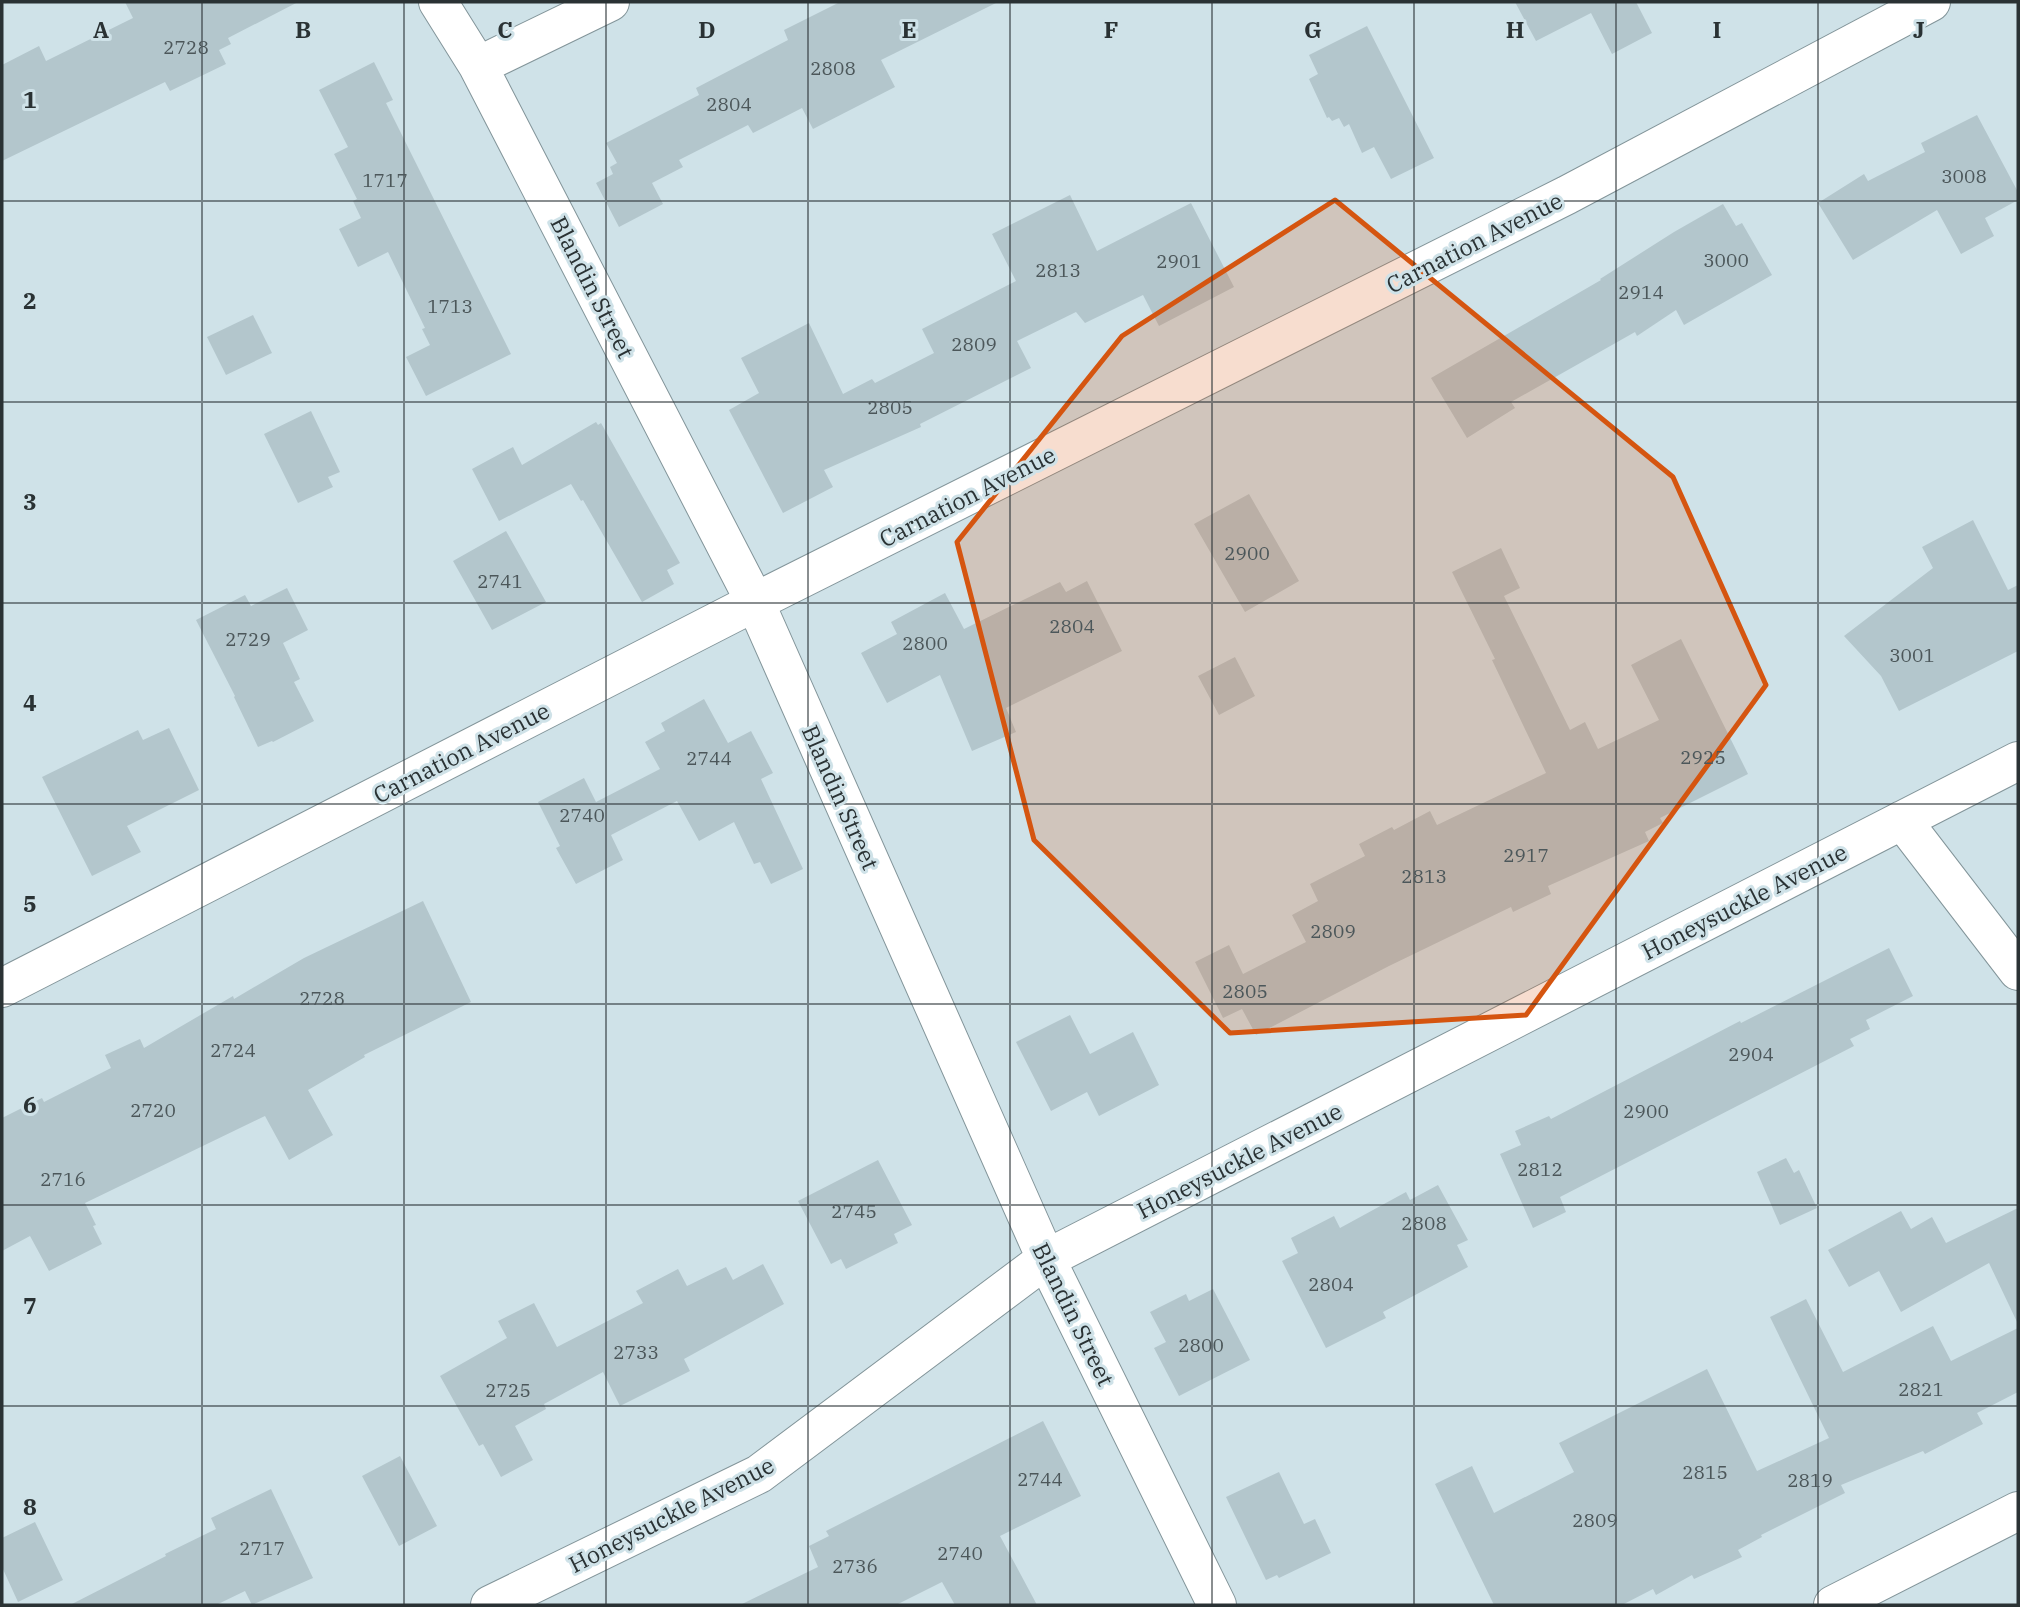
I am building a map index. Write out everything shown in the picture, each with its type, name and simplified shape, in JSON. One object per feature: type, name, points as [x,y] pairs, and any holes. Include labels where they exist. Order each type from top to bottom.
[{"type":"street","name":"Blandin Street","points":[[438,2],[478,66],[755,602],[1046,1259],[1217,1605]]},
{"type":"street","points":[[478,66],[610,2]]},
{"type":"street","name":"Carnation Avenue","points":[[2,988],[755,602],[1567,195],[1931,2]]},
{"type":"street","name":"Honeysuckle Avenue","points":[[490,1605],[759,1474],[1046,1259],[2018,761]]},
{"type":"street","points":[[1902,820],[2018,971]]},
{"type":"street","points":[[1833,1605],[2018,1511]]},
{"type":"highlighted area","points":[[1335,200],[1673,477],[1766,685],[1526,1015],[1230,1033],[1034,840],[957,542],[1122,336]]},
{"type":"building","points":[[125,2],[298,2],[228,38],[231,44],[219,50],[226,64],[170,91],[165,82],[2,161],[2,65],[39,46],[46,61],[133,18]]},
{"type":"building","points":[[840,2],[998,2],[881,60],[895,87],[813,129],[802,108],[753,133],[748,125],[679,160],[683,167],[652,183],[663,204],[619,227],[596,183],[613,174],[610,167],[617,163],[606,143],[699,95],[696,88],[788,40],[784,30]]},
{"type":"building","points":[[1515,2],[1636,2],[1652,33],[1612,54],[1591,13],[1536,41]]},
{"type":"building","points":[[1367,26],[1434,158],[1391,179],[1374,147],[1362,153],[1349,124],[1344,127],[1339,118],[1332,121],[1327,118],[1309,79],[1318,74],[1309,55]]},
{"type":"building","points":[[374,62],[393,100],[386,103],[511,354],[426,396],[406,357],[430,345],[422,329],[425,328],[388,252],[358,267],[339,229],[361,218],[353,201],[357,199],[334,154],[348,147],[319,90]]},
{"type":"building","points":[[1977,115],[2018,192],[2018,200],[1985,218],[1994,236],[1961,254],[1937,210],[1853,260],[1818,203],[1864,174],[1868,181],[1925,152],[1921,143]]},
{"type":"building","points":[[1070,195],[1097,251],[1191,203],[1234,287],[1159,326],[1143,295],[1085,323],[1076,312],[1017,341],[1031,368],[920,424],[921,427],[824,470],[833,487],[783,513],[729,410],[759,393],[741,358],[809,323],[843,394],[872,379],[875,383],[934,353],[922,329],[1016,281],[992,234]]},
{"type":"building","points":[[1723,204],[1736,226],[1742,223],[1772,275],[1684,325],[1676,310],[1637,336],[1635,332],[1511,402],[1515,408],[1467,438],[1431,378],[1601,280],[1674,232]]},
{"type":"building","points":[[253,315],[272,353],[226,375],[207,337]]},
{"type":"building","points":[[311,411],[340,472],[328,477],[333,487],[298,503],[264,434]]},
{"type":"building","points":[[596,422],[598,425],[601,423],[680,563],[667,570],[674,584],[642,602],[571,484],[499,521],[472,469],[513,447],[522,465]]},
{"type":"building","points":[[1249,494],[1299,581],[1245,612],[1194,524]]},
{"type":"building","points":[[1973,520],[2008,590],[2018,585],[2018,651],[1899,711],[1881,676],[1844,636],[1933,568],[1922,547]]},
{"type":"building","points":[[506,531],[546,602],[492,630],[453,561]]},
{"type":"building","points":[[1501,548],[1520,588],[1504,596],[1570,730],[1585,722],[1598,749],[1659,720],[1631,665],[1681,639],[1748,774],[1660,818],[1663,823],[1645,832],[1649,841],[1548,886],[1551,894],[1513,912],[1511,907],[1256,1035],[1242,1009],[1223,1018],[1195,962],[1229,945],[1243,974],[1306,942],[1292,915],[1318,901],[1310,884],[1365,856],[1359,844],[1430,811],[1437,825],[1546,773],[1452,572]]},
{"type":"building","points":[[1087,581],[1122,651],[1006,708],[1016,732],[972,751],[940,675],[887,703],[861,653],[897,634],[891,622],[945,593],[964,629],[1060,582],[1066,592]]},
{"type":"building","points":[[287,588],[308,630],[283,643],[300,679],[294,682],[314,721],[258,747],[196,620],[245,595],[251,606]]},
{"type":"building","points":[[1235,657],[1255,696],[1219,715],[1198,676]]},
{"type":"building","points":[[704,699],[728,743],[751,731],[773,773],[761,779],[803,869],[771,884],[760,862],[754,864],[734,822],[699,841],[677,801],[611,835],[623,860],[576,884],[556,848],[560,846],[538,802],[584,778],[596,802],[660,769],[645,742],[665,731],[661,723]]},
{"type":"building","points":[[169,728],[199,790],[127,826],[141,852],[92,876],[42,777],[138,730],[143,740]]},
{"type":"building","points":[[423,901],[471,1002],[364,1055],[365,1057],[308,1090],[333,1135],[289,1160],[265,1116],[85,1203],[102,1244],[49,1271],[30,1236],[2,1251],[2,1118],[42,1098],[44,1102],[111,1068],[105,1055],[140,1039],[144,1048],[304,958]]},
{"type":"building","points":[[1889,948],[1913,996],[1866,1020],[1870,1029],[1850,1039],[1854,1046],[1560,1197],[1566,1212],[1533,1228],[1500,1154],[1521,1145],[1515,1131],[1549,1116],[1551,1119],[1740,1021],[1741,1023]]},
{"type":"building","points":[[1070,1015],[1090,1054],[1133,1032],[1159,1085],[1099,1116],[1087,1092],[1051,1111],[1016,1042]]},
{"type":"building","points":[[1786,1158],[1794,1173],[1799,1170],[1817,1208],[1780,1225],[1757,1172]]},
{"type":"building","points":[[878,1160],[912,1225],[894,1234],[898,1243],[846,1269],[841,1259],[831,1264],[798,1201]]},
{"type":"building","points":[[1438,1185],[1468,1240],[1457,1245],[1468,1267],[1383,1312],[1386,1318],[1326,1348],[1282,1261],[1298,1253],[1291,1238],[1334,1216],[1340,1228],[1406,1192],[1410,1200]]},
{"type":"building","points":[[2018,1208],[2018,1324],[1989,1263],[1901,1312],[1879,1271],[1849,1287],[1828,1250],[1901,1211],[1911,1229],[1932,1217],[1946,1243]]},
{"type":"building","points":[[763,1264],[784,1304],[684,1359],[690,1371],[620,1406],[603,1372],[544,1404],[546,1409],[515,1426],[533,1460],[501,1477],[483,1444],[479,1446],[440,1376],[507,1338],[498,1321],[534,1303],[557,1347],[643,1303],[636,1291],[678,1269],[687,1286],[726,1267],[733,1280]]},
{"type":"building","points":[[1213,1289],[1250,1360],[1179,1396],[1154,1348],[1166,1342],[1150,1312],[1186,1294],[1189,1301]]},
{"type":"building","points":[[1806,1299],[1843,1372],[1933,1326],[1951,1361],[2018,1328],[2018,1392],[1977,1413],[1983,1424],[1925,1454],[1923,1451],[1841,1485],[1845,1493],[1761,1535],[1762,1537],[1738,1550],[1742,1557],[1694,1579],[1692,1575],[1656,1595],[1653,1589],[1622,1605],[1494,1605],[1435,1484],[1472,1466],[1494,1513],[1574,1472],[1559,1443],[1707,1369],[1757,1471],[1829,1438],[1770,1317]]},
{"type":"building","points":[[1043,1421],[1081,1496],[1000,1536],[1037,1605],[955,1605],[942,1582],[896,1605],[740,1605],[818,1567],[809,1546],[829,1536],[826,1531]]},
{"type":"building","points":[[400,1456],[437,1526],[399,1546],[362,1476]]},
{"type":"building","points":[[1279,1472],[1304,1524],[1315,1519],[1331,1553],[1279,1578],[1277,1575],[1266,1580],[1226,1497]]},
{"type":"building","points":[[271,1489],[313,1578],[252,1605],[245,1591],[216,1605],[70,1605],[216,1529],[211,1518]]},
{"type":"building","points":[[35,1522],[63,1580],[18,1602],[2,1567],[2,1538]]}]
